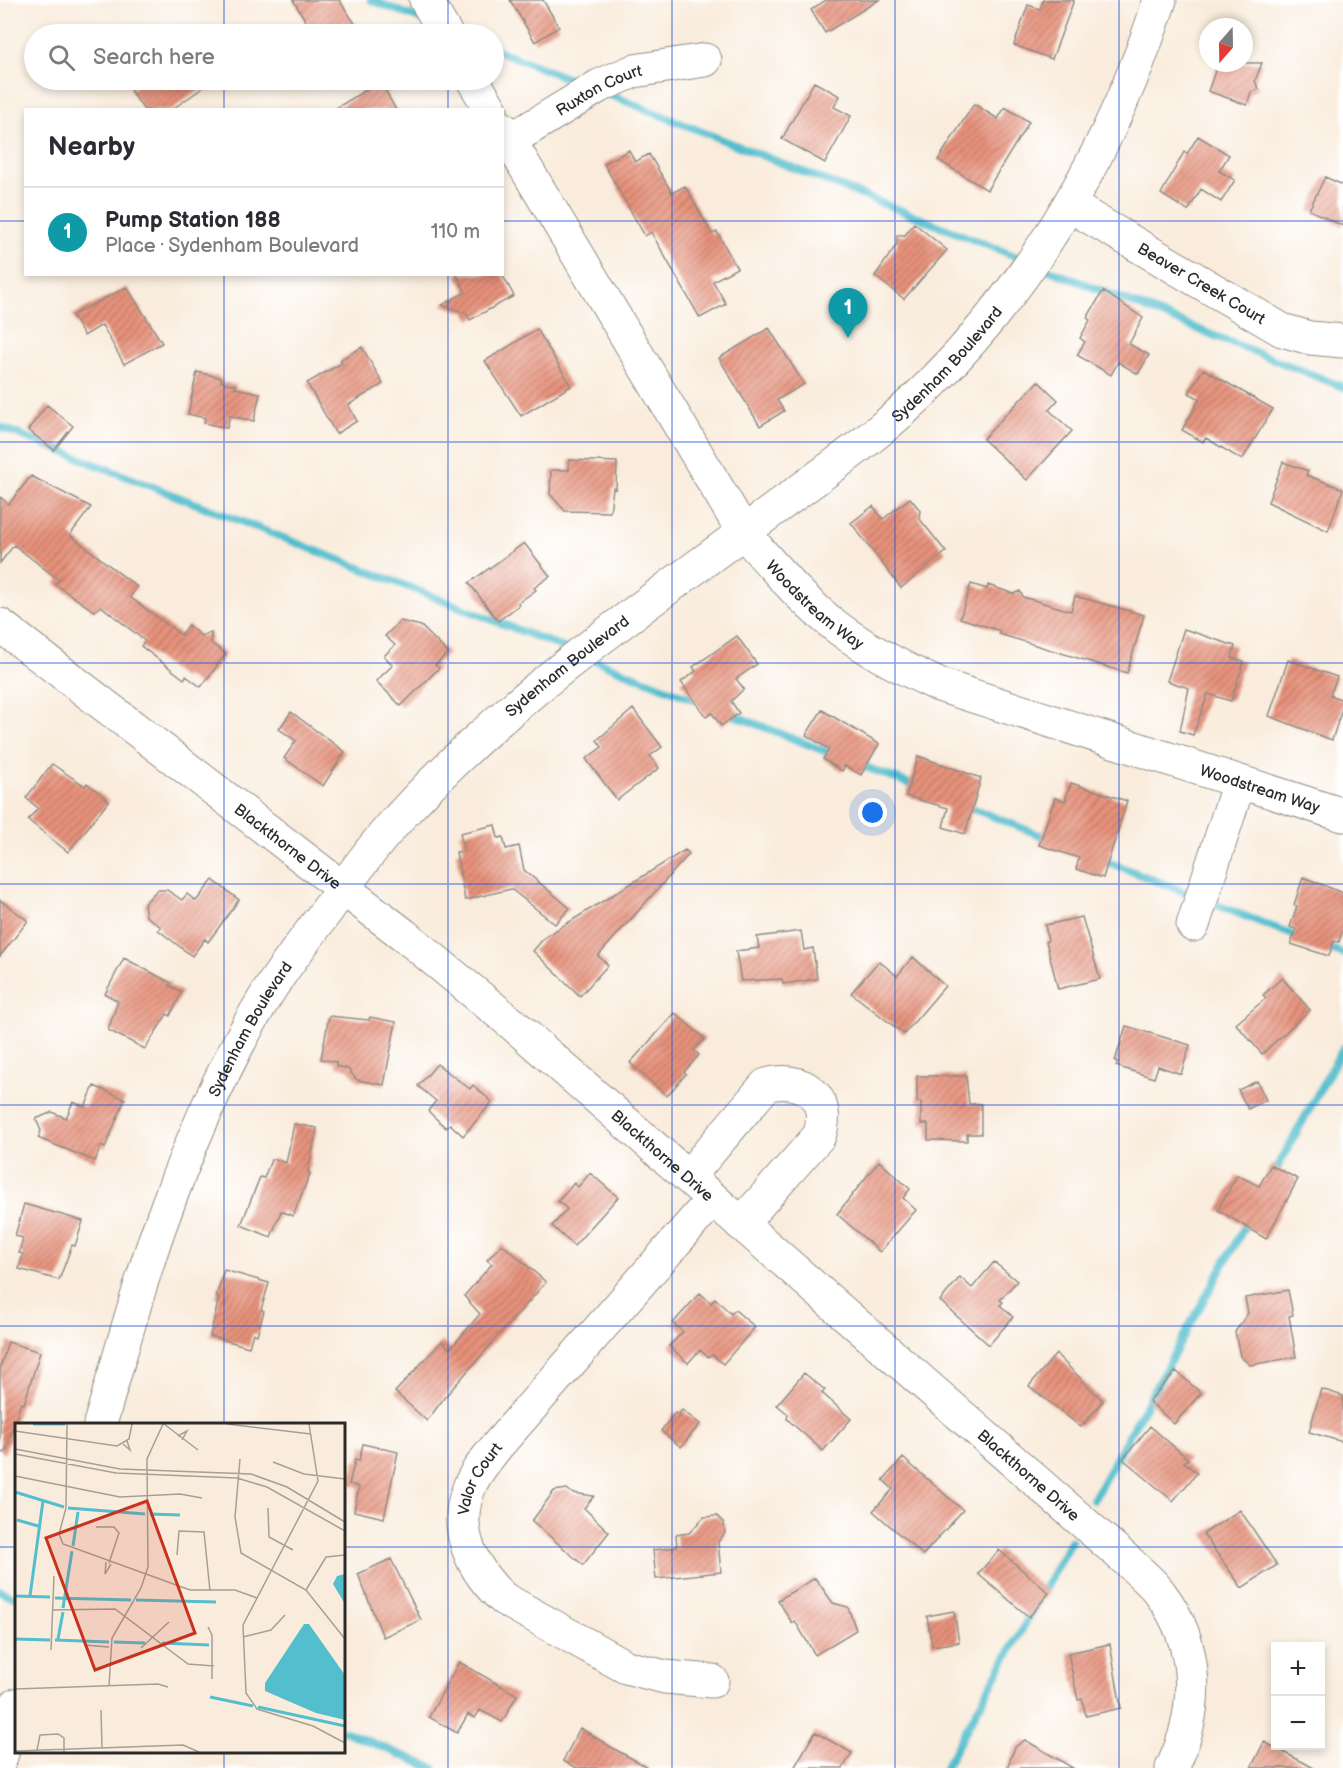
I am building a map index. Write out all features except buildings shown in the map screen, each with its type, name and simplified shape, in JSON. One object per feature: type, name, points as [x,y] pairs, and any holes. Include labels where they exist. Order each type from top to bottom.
[{"type":"street","points":[[426,0],[440,24]]},
{"type":"street","name":"Sydenham Boulevard","points":[[101,1423],[158,1232],[199,1127],[253,1018],[275,982],[343,888],[387,831],[447,768],[509,710],[861,445],[933,382],[1001,306],[1045,244],[1069,205],[1098,154],[1125,97],[1160,0]]},
{"type":"street","name":"Ruxton Court","points":[[505,138],[608,82],[634,71],[705,60]]},
{"type":"street","points":[[479,90],[490,108]]},
{"type":"street","name":"Woodstream Way","points":[[505,138],[744,533],[793,588],[838,628],[910,672],[980,700],[1343,814]]},
{"type":"street","name":"Beaver Creek Court","points":[[1069,205],[1282,330],[1310,338],[1343,341]]},
{"type":"street","name":"Blackthorne Drive","points":[[0,625],[343,888],[515,1026],[1131,1564],[1160,1592],[1179,1624],[1193,1679],[1189,1722],[1172,1768]]},
{"type":"street","points":[[1193,925],[1239,782]]},
{"type":"street","points":[[688,1177],[766,1085],[792,1082],[805,1087],[818,1100],[824,1112],[819,1136],[741,1224]]},
{"type":"street","name":"Valor Court","points":[[712,1681],[664,1677],[626,1667],[504,1599],[487,1584],[474,1565],[465,1537],[464,1508],[473,1479],[497,1446],[713,1199]]},
{"type":"street","points":[[0,1760],[15,1708]]},
{"type":"waterway","points":[[371,0],[427,22]]},
{"type":"waterway","points":[[504,53],[584,85]]},
{"type":"waterway","points":[[605,93],[1025,260]]},
{"type":"waterway","points":[[1037,265],[1343,387]]},
{"type":"waterway","points":[[0,427],[572,651]]},
{"type":"waterway","points":[[589,658],[703,703]]},
{"type":"waterway","points":[[726,712],[837,756]]},
{"type":"waterway","points":[[858,764],[918,787]]},
{"type":"waterway","points":[[964,805],[1052,840]]},
{"type":"waterway","points":[[1098,858],[1195,896]]},
{"type":"waterway","points":[[1207,901],[1303,939]]},
{"type":"waterway","points":[[1321,945],[1343,954]]},
{"type":"waterway","points":[[1272,1177],[1343,1048]]},
{"type":"waterway","points":[[1093,1500],[1250,1217]]},
{"type":"waterway","points":[[945,1768],[1071,1541]]},
{"type":"waterway","points":[[0,1591],[15,1598]]},
{"type":"waterway","points":[[345,1731],[433,1768]]},
{"type":"place","name":"Pump Station 188","points":[[848,338]]}]
